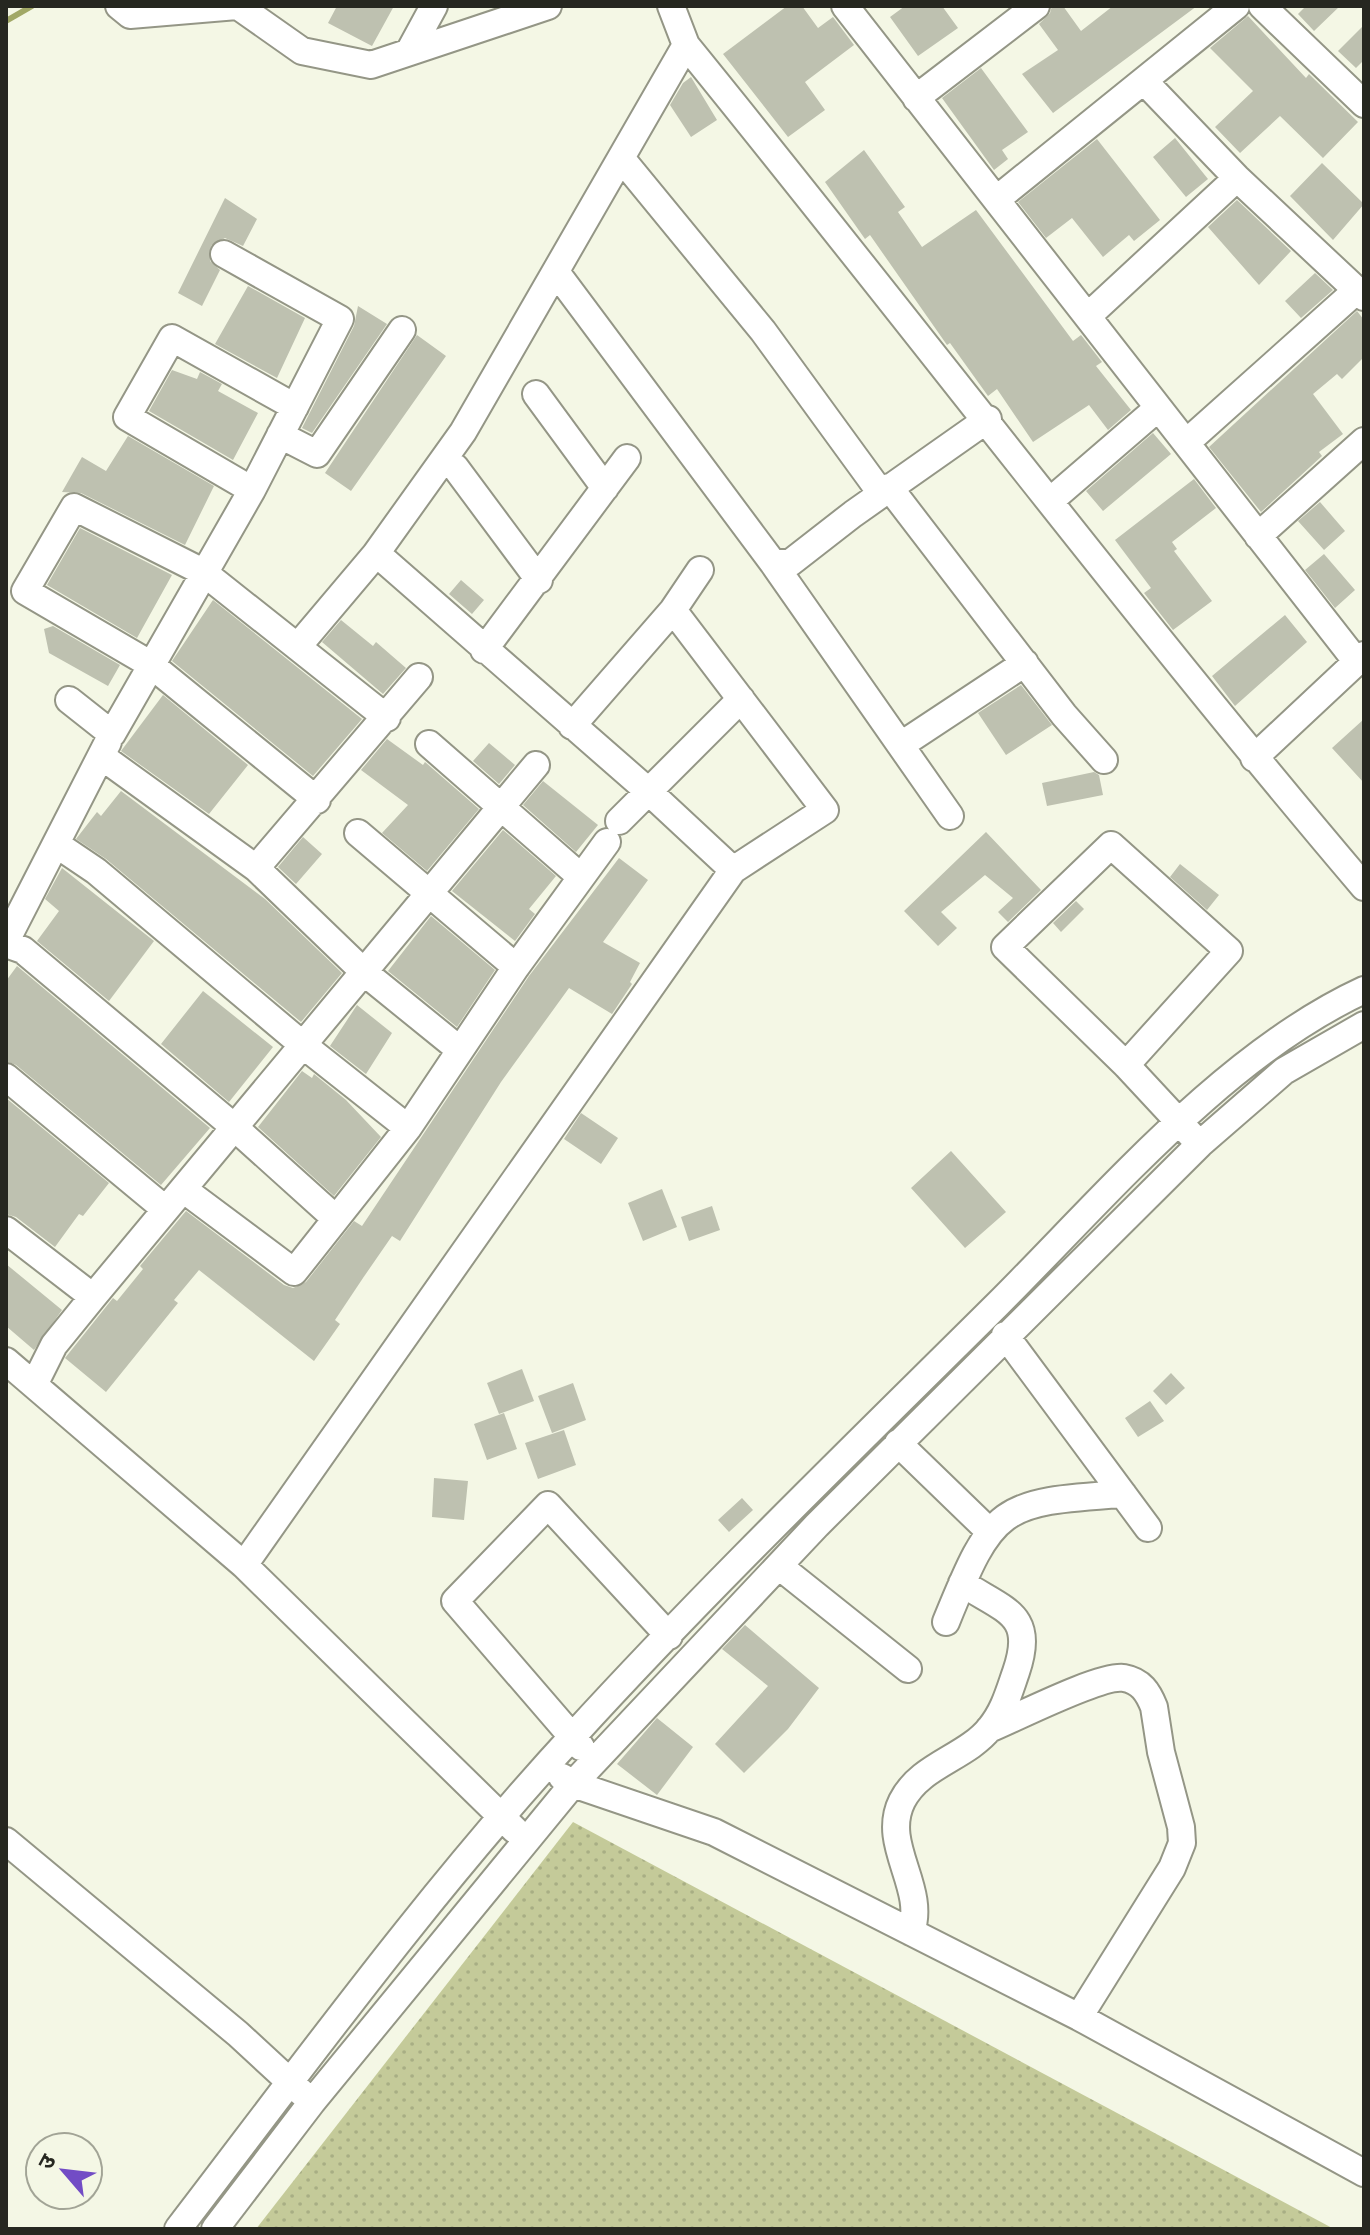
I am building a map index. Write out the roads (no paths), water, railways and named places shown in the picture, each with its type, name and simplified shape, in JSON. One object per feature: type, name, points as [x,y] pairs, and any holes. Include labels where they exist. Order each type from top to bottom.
[{"type":"street","points":[[119,6],[130,15],[238,6],[302,51],[371,65],[542,7]]},
{"type":"street","points":[[409,52],[434,6]]},
{"type":"street","points":[[671,6],[686,45],[988,419],[1254,758],[1364,887]]},
{"type":"street","points":[[845,6],[1258,536],[1360,658],[1254,758]]},
{"type":"street","points":[[916,98],[1036,6]]},
{"type":"street","points":[[997,199],[1236,6]]},
{"type":"street","points":[[1262,6],[1364,104]]},
{"type":"street","points":[[299,645],[375,555],[463,432],[686,45]]},
{"type":"street","points":[[1144,81],[1237,178],[1361,294],[1187,442]]},
{"type":"street","points":[[621,158],[763,331],[885,490],[1104,760]]},
{"type":"street","points":[[1088,316],[1237,178]]},
{"type":"street","points":[[224,254],[340,319],[252,490],[106,745],[6,943],[23,950],[233,1126],[334,1217]]},
{"type":"street","points":[[556,272],[773,563],[950,816]]},
{"type":"street","points":[[280,435],[317,454],[402,330]]},
{"type":"street","points":[[252,490],[127,417],[172,338],[295,407]]},
{"type":"street","points":[[536,394],[605,488]]},
{"type":"street","points":[[1050,501],[1158,408]]},
{"type":"street","points":[[773,563],[790,563],[885,490],[988,419]]},
{"type":"street","points":[[1258,536],[1364,441]]},
{"type":"street","points":[[484,650],[627,458]]},
{"type":"street","points":[[455,467],[539,580]]},
{"type":"street","points":[[317,800],[150,664],[25,591],[74,507],[203,572],[299,645],[387,718]]},
{"type":"street","points":[[384,560],[647,790],[733,870]]},
{"type":"street","points":[[572,726],[673,610],[700,570]]},
{"type":"street","points":[[244,1565],[733,870],[825,810],[673,610]]},
{"type":"street","points":[[901,745],[1025,663]]},
{"type":"street","points":[[256,868],[419,677]]},
{"type":"street","points":[[183,1189],[294,1272],[334,1217],[408,1128],[516,967],[613,832],[647,790],[741,699]]},
{"type":"street","points":[[69,700],[106,745],[256,868],[365,973],[460,1050]]},
{"type":"street","points":[[429,744],[581,877]]},
{"type":"street","points":[[34,1385],[54,1345],[536,765]]},
{"type":"street","points":[[358,833],[516,967]]},
{"type":"street","points":[[56,844],[96,871],[303,1045],[408,1128]]},
{"type":"street","points":[[1126,1065],[1229,951],[1111,845],[1005,947],[1126,1065],[1200,1144]]},
{"type":"street","points":[[178,2229],[422,1912],[572,1736],[1180,1123],[1267,1045],[1328,1007],[1364,990]]},
{"type":"street","points":[[215,2229],[312,2102],[573,1784],[779,1566],[1005,1335],[1200,1144],[1284,1071],[1364,1025]]},
{"type":"street","points":[[6,1077],[165,1209]]},
{"type":"street","points":[[6,1230],[93,1297]]},
{"type":"street","points":[[1060,1242],[1081,1260]]},
{"type":"street","points":[[1005,1335],[1148,1528]]},
{"type":"street","points":[[6,1361],[244,1565],[526,1841]]},
{"type":"street","points":[[898,1443],[989,1531]]},
{"type":"street","points":[[946,1622],[989,1531],[1013,1511],[1034,1502],[1123,1494]]},
{"type":"street","points":[[594,1762],[455,1601],[548,1505],[669,1636]]},
{"type":"street","points":[[779,1566],[908,1669]]},
{"type":"street","points":[[911,1932],[917,1908],[898,1843],[897,1820],[902,1800],[926,1773],[967,1749],[989,1729],[1003,1708],[1021,1659],[1024,1635],[1020,1621],[962,1583]]},
{"type":"street","points":[[989,1729],[1113,1678],[1139,1683],[1149,1694],[1154,1707],[1182,1843],[1172,1868],[1079,2017]]},
{"type":"street","points":[[546,1766],[573,1784],[714,1832],[1079,2017],[1364,2173]]},
{"type":"street","points":[[6,1841],[238,2034],[312,2102]]},
{"type":"waterway","points":[[6,21],[32,6]]}]
